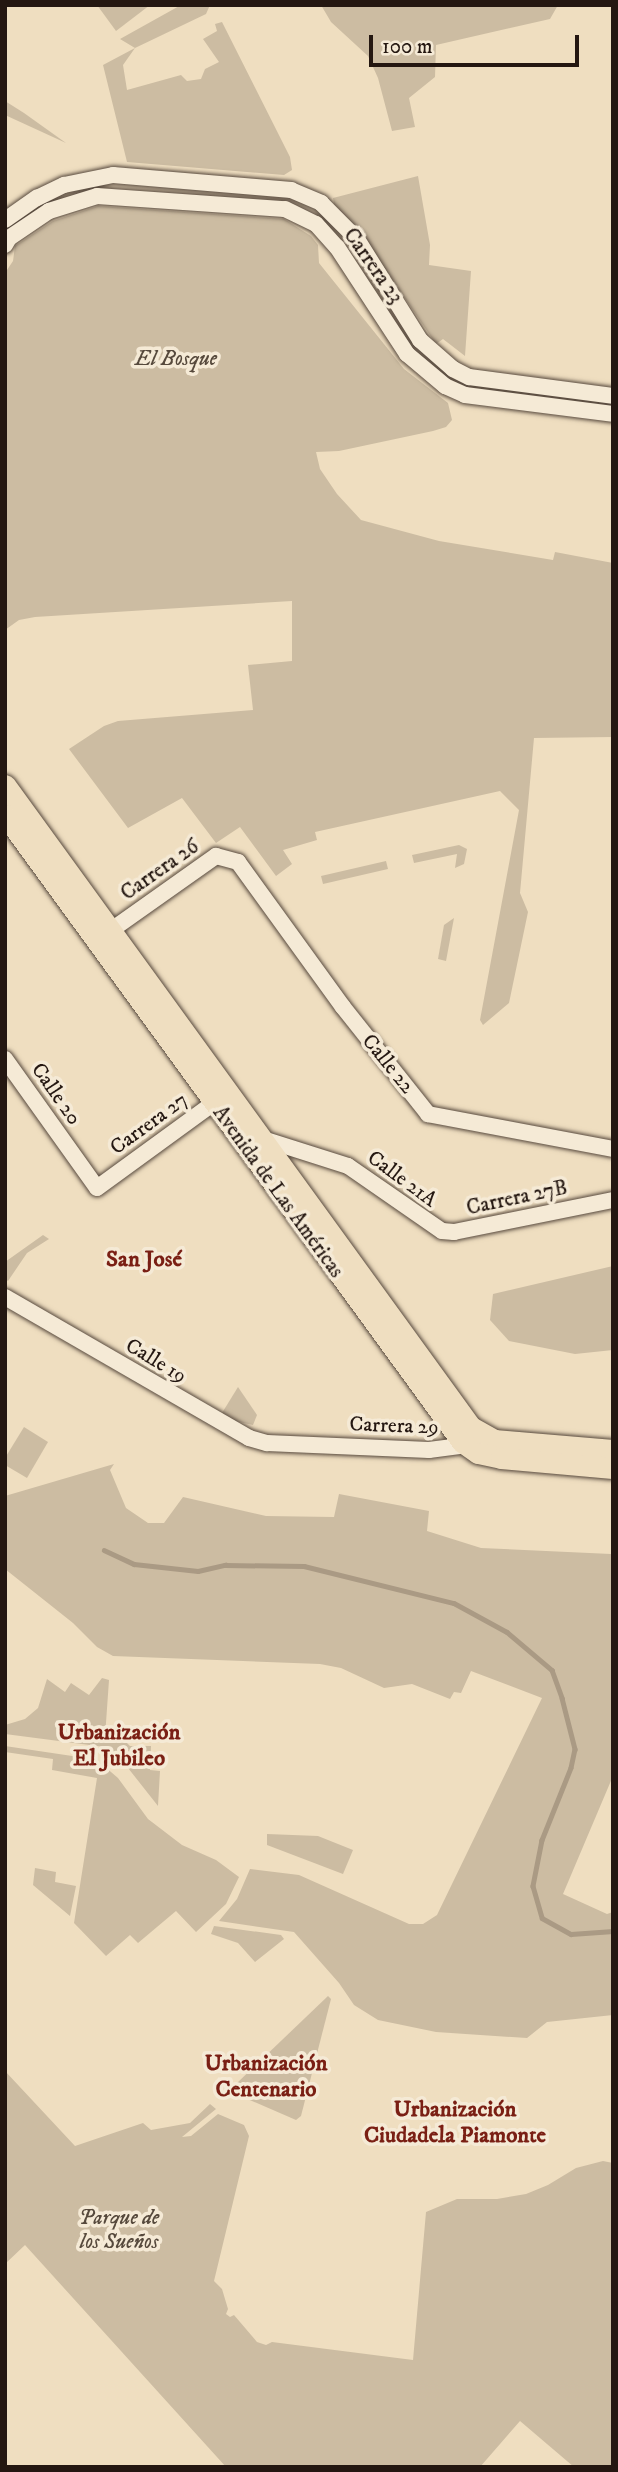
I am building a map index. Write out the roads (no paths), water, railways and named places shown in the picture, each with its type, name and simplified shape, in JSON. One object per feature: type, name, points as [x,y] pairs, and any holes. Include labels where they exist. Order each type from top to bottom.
[{"type":"main road","name":"Avenida de Las Américas","points":[[5,785],[110,931],[220,1098],[260,1138],[471,1427],[494,1440]]},
{"type":"main road","name":"Avenida de Las Américas","points":[[5,814],[220,1098],[466,1445]]},
{"type":"main road","points":[[494,1440],[613,1450]]},
{"type":"main road","points":[[466,1445],[478,1453],[501,1458],[613,1468]]},
{"type":"street","name":"Carrera 23","points":[[5,219],[37,198],[64,186],[113,175],[291,190],[321,203],[357,239],[420,340],[453,369],[469,377],[613,396]]},
{"type":"street","name":"Carrera 23","points":[[5,245],[9,238],[49,211],[97,196],[285,209],[316,225],[337,247],[407,354],[445,386],[465,395],[613,414]]},
{"type":"street","name":"Carrera 26","points":[[110,931],[216,856],[238,862]]},
{"type":"street","name":"Calle 22","points":[[238,862],[343,1007],[428,1114],[613,1149]]},
{"type":"street","name":"Calle 20","points":[[5,1059],[97,1188]]},
{"type":"street","name":"Carrera 27","points":[[97,1188],[220,1098]]},
{"type":"street","name":"Calle 21A","points":[[260,1138],[348,1166],[431,1227]]},
{"type":"street","name":"Carrera 27B","points":[[431,1227],[454,1232],[613,1200]]},
{"type":"street","name":"Calle 19","points":[[5,1297],[225,1427],[267,1443],[292,1443]]},
{"type":"street","name":"Carrera 29","points":[[292,1443],[429,1450],[494,1440]]},
{"type":"waterway","points":[[104,1550],[134,1564],[198,1571],[225,1565],[304,1566],[454,1603],[507,1632],[552,1670],[575,1749],[571,1768],[542,1840],[533,1886],[542,1918],[571,1934],[613,1931]]},
{"type":"district","name":"San José","points":[[144,1260]]},
{"type":"district","name":"Urbanización El Jubileo","points":[[119,1746]]},
{"type":"district","name":"Urbanización Centenario","points":[[266,2077]]},
{"type":"district","name":"Urbanización Ciudadela Piamonte","points":[[455,2123]]},
{"type":"park label","name":"El Bosque","points":[[176,359]]},
{"type":"park label","name":"Parque de los Sueños","points":[[119,2230]]}]
